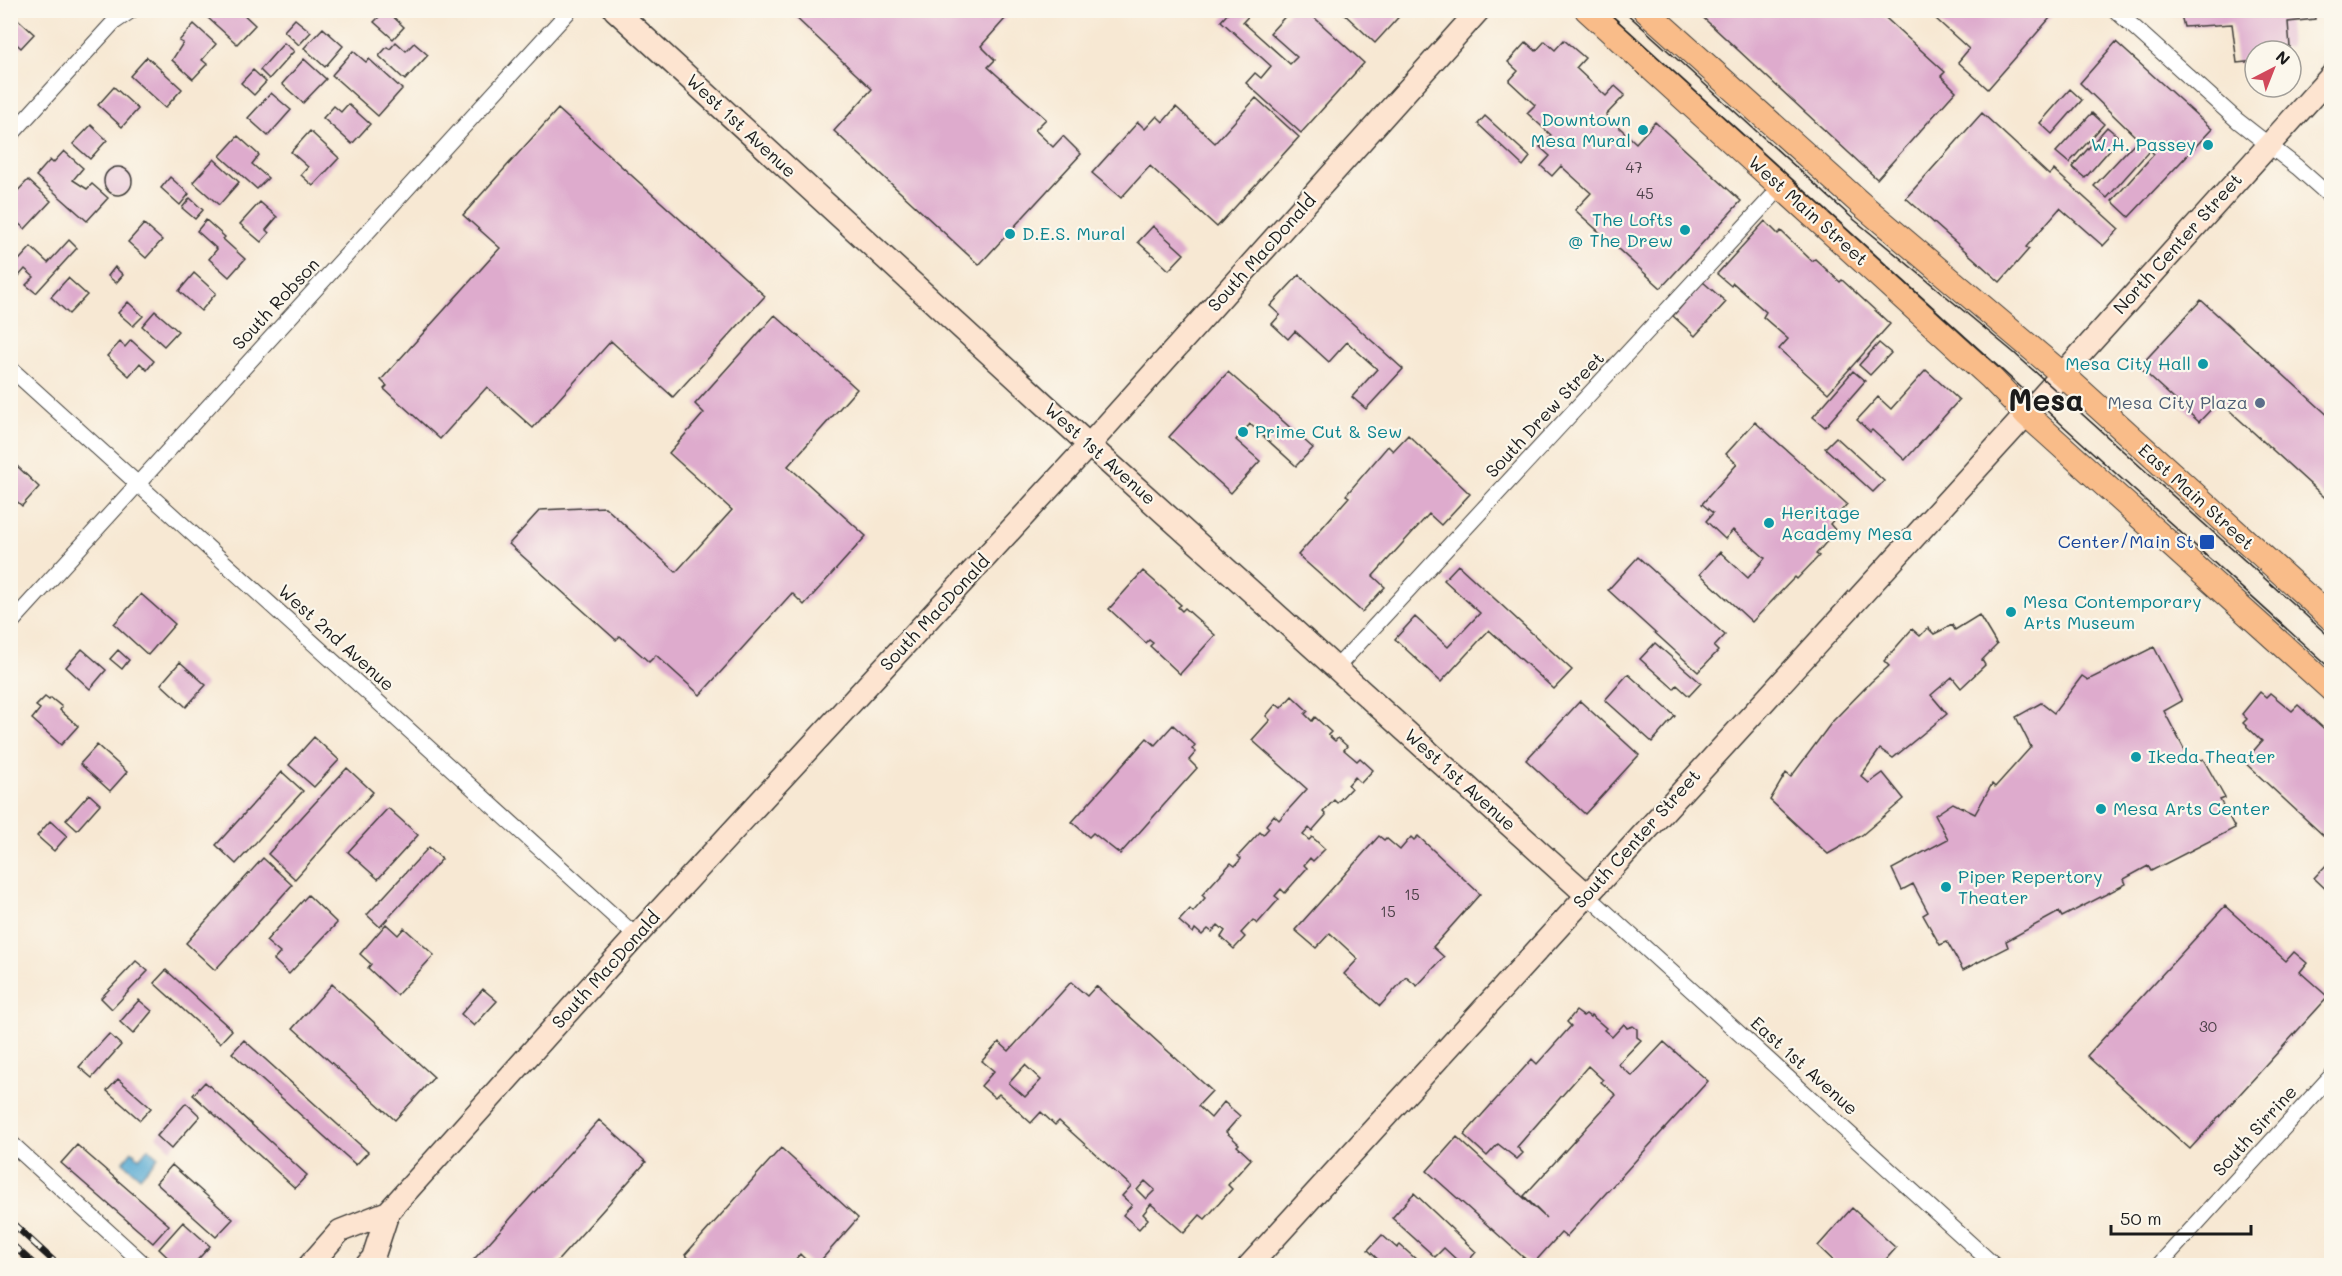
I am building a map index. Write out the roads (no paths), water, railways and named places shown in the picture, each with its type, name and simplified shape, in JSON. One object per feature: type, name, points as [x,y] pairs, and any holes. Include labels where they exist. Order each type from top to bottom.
[{"type":"main road","name":"West Main Street","points":[[1587,10],[1991,378],[2026,414]]},
{"type":"main road","points":[[1645,10],[1861,204],[2062,374]]},
{"type":"main road","name":"East Main Street","points":[[2062,374],[2331,619]]},
{"type":"main road","points":[[2026,414],[2331,690]]},
{"type":"street","points":[[10,136],[113,23],[132,10]]},
{"type":"street","name":"South Robson","points":[[10,624],[570,10]]},
{"type":"street","name":"West 1st Avenue","points":[[615,10],[1089,445],[1587,895]]},
{"type":"street","name":"South MacDonald","points":[[366,1266],[373,1258],[388,1212],[636,936],[1089,445],[1479,10]]},
{"type":"street","points":[[2115,10],[2238,121],[2331,198]]},
{"type":"street","name":"North Center Street","points":[[2026,414],[2331,75]]},
{"type":"street","name":"South Drew Street","points":[[1336,668],[1781,187]]},
{"type":"street","name":"West 2nd Avenue","points":[[10,368],[636,936]]},
{"type":"street","name":"South Center Street","points":[[1249,1266],[2026,414]]},
{"type":"street","name":"East 1st Avenue","points":[[1587,895],[1995,1266]]},
{"type":"street","name":"South Sirrine","points":[[2158,1266],[2331,1075]]},
{"type":"street","points":[[10,1142],[146,1266]]},
{"type":"street","name":"South MacDonald","points":[[309,1266],[340,1231],[388,1212]]},
{"type":"water","points":[[148,1148],[158,1157],[140,1177],[123,1162],[132,1151],[139,1158]]},
{"type":"tram line","points":[[1606,10],[2332,670]]},
{"type":"tram line","points":[[1623,10],[1851,217],[2013,352],[2332,639]]},
{"type":"railway","points":[[10,1221],[59,1266]]},
{"type":"railway","points":[[10,1243],[36,1266]]},
{"type":"place","name":"Downtown Mesa Mural","points":[[1643,130]]},
{"type":"place","name":"W.H. Passey","points":[[2208,145]]},
{"type":"place","name":"The Lofts @ The Drew","points":[[1685,230]]},
{"type":"place","name":"D.E.S. Mural","points":[[1010,234]]},
{"type":"place","name":"Mesa City Hall","points":[[2203,364]]},
{"type":"place","name":"Mesa City Plaza","points":[[2260,403]]},
{"type":"place","name":"Prime Cut & Sew","points":[[1243,432]]},
{"type":"place","name":"Heritage Academy Mesa","points":[[1769,523]]},
{"type":"place","name":"Center/Main St","points":[[2207,542]]},
{"type":"place","name":"Mesa Contemporary Arts Museum","points":[[2011,612]]},
{"type":"place","name":"Ikeda Theater","points":[[2136,757]]},
{"type":"place","name":"Mesa Arts Center","points":[[2101,809]]},
{"type":"place","name":"Piper Repertory Theater","points":[[1946,887]]},
{"type":"district","name":"Mesa","points":[[2046,401]]}]
